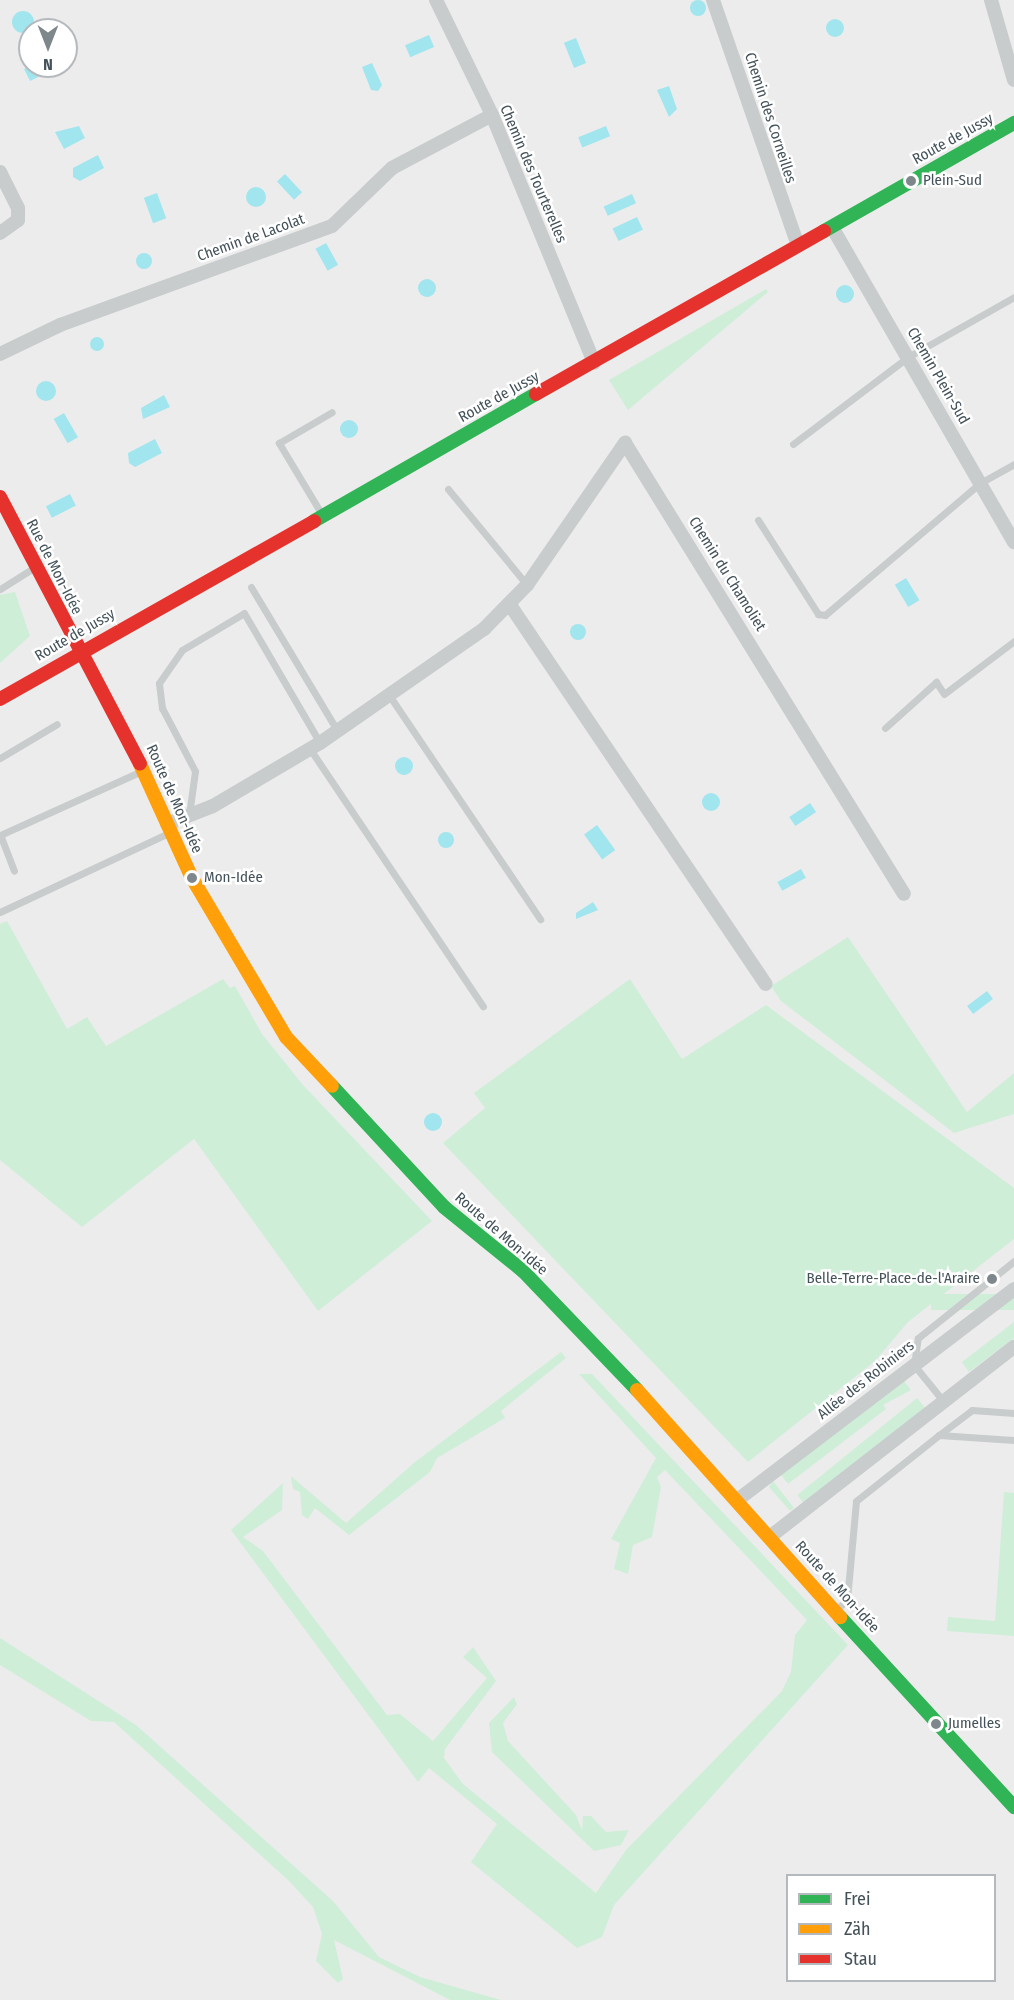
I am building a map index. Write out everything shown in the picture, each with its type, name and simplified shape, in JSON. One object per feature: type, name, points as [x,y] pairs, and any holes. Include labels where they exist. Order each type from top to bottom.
[{"type":"main road","name":"Route de Jussy","points":[[0,699],[1014,123]]},
{"type":"main road","name":"Rue de Mon-Idée","points":[[0,497],[34,567],[81,651]]},
{"type":"main road","name":"Route de Mon-Idée","points":[[81,651],[145,770],[169,828],[259,997],[315,1073],[444,1207],[523,1272],[740,1498],[835,1611],[1014,1807]]},
{"type":"street","name":"Chemin des Tourterelles","points":[[436,0],[492,115],[594,363]]},
{"type":"street","name":"Chemin des Corneilles","points":[[713,0],[798,246]]},
{"type":"street","points":[[991,0],[1014,80]]},
{"type":"street","name":"Chemin de Lacolat","points":[[0,354],[60,325],[332,226],[392,168],[492,115]]},
{"type":"street","points":[[0,172],[18,208],[18,220],[0,233]]},
{"type":"street","name":"Chemin Plein-Sud","points":[[832,228],[1014,542]]},
{"type":"street","name":"Chemin du Chamoliet","points":[[169,828],[315,746],[392,698],[510,605],[527,585],[625,443],[904,894]]},
{"type":"street","points":[[510,605],[765,984]]},
{"type":"street","name":"Allée des Robiniers","points":[[740,1498],[1014,1289]]},
{"type":"street","points":[[771,1536],[1014,1347]]},
{"type":"lane","points":[[793,444],[908,357],[1014,297]]},
{"type":"lane","points":[[323,515],[279,443],[332,412]]},
{"type":"lane","points":[[758,520],[821,615],[980,483],[1014,464]]},
{"type":"lane","points":[[448,489],[527,585]]},
{"type":"lane","points":[[0,589],[34,567]]},
{"type":"lane","points":[[251,587],[338,732]]},
{"type":"lane","points":[[189,815],[195,771],[162,708],[159,683],[182,650],[244,614],[315,746],[483,1006]]},
{"type":"lane","points":[[885,729],[936,682],[944,694],[1014,641]]},
{"type":"lane","points":[[392,698],[540,919]]},
{"type":"lane","points":[[0,758],[57,724]]},
{"type":"lane","points":[[14,871],[0,836],[145,770]]},
{"type":"lane","points":[[0,912],[169,828]]},
{"type":"lane","points":[[944,1402],[915,1365],[912,1355],[928,1327],[1014,1261]]},
{"type":"lane","points":[[835,1611],[847,1600],[856,1501],[972,1410],[1014,1413]]},
{"type":"lane","points":[[939,1435],[1014,1440]]},
{"type":"green space","points":[[766,289],[768,292],[628,410],[609,380]]},
{"type":"green space","points":[[15,592],[30,636],[0,663],[0,595]]},
{"type":"green space","points":[[7,921],[67,1029],[87,1017],[106,1046],[223,979],[230,988],[235,986],[262,1034],[303,1085],[432,1221],[318,1311],[194,1139],[82,1227],[0,1160],[0,924]]},
{"type":"green space","points":[[848,937],[967,1112],[1014,1073],[1014,1114],[954,1133],[781,1001],[771,986]]},
{"type":"green space","points":[[630,979],[682,1059],[766,1005],[1014,1188],[1014,1239],[908,1322],[875,1361],[748,1462],[443,1143],[485,1108],[474,1093]]},
{"type":"green space","points":[[931,1294],[1014,1294],[1014,1310],[931,1310]]},
{"type":"green space","points":[[1014,1322],[1014,1338],[969,1372],[962,1362]]},
{"type":"green space","points":[[561,1352],[566,1358],[501,1411],[505,1418],[437,1458],[430,1472],[349,1535],[315,1508],[308,1519],[302,1515],[300,1492],[293,1489],[291,1476],[346,1523],[415,1462]]},
{"type":"green space","points":[[579,1374],[592,1374],[848,1645],[614,1905],[602,1937],[577,1948],[471,1862],[497,1824],[429,1768],[418,1782],[231,1530],[283,1483],[282,1510],[243,1537],[263,1551],[387,1715],[400,1714],[433,1741],[487,1678],[463,1657],[473,1647],[496,1681],[445,1749],[444,1758],[463,1784],[596,1893],[626,1850],[782,1691],[791,1672],[795,1635],[807,1620],[665,1470],[657,1477],[661,1487],[652,1537],[633,1545],[628,1574],[614,1569],[620,1543],[611,1539],[656,1458]]},
{"type":"green space","points":[[904,1381],[911,1390],[883,1405],[886,1409],[788,1484],[781,1475]]},
{"type":"green space","points":[[917,1398],[925,1408],[806,1505],[797,1495]]},
{"type":"green space","points":[[773,1481],[794,1508],[790,1511],[769,1487]]},
{"type":"green space","points":[[1004,1492],[1014,1493],[1014,1636],[947,1631],[948,1617],[995,1621]]},
{"type":"green space","points":[[0,1638],[136,1725],[333,1901],[379,1957],[420,1977],[501,2000],[450,2000],[334,1940],[343,1979],[338,1983],[316,1961],[322,1934],[313,1907],[288,1880],[114,1722],[91,1721],[0,1665]]},
{"type":"green space","points":[[514,1697],[517,1704],[503,1723],[508,1741],[576,1815],[582,1830],[583,1816],[591,1816],[606,1832],[629,1830],[621,1845],[594,1851],[492,1752],[489,1723]]},
{"type":"water","points":[[698,0],[706,8],[698,16],[690,8]]},
{"type":"water","points":[[23,11],[31,14],[33,18],[18,18],[18,32],[15,30],[12,22],[15,14]]},
{"type":"water","points":[[835,19],[841,22],[844,28],[841,34],[835,37],[829,34],[826,28],[829,22]]},
{"type":"water","points":[[429,35],[434,47],[410,57],[405,45]]},
{"type":"water","points":[[576,38],[586,63],[574,68],[564,43]]},
{"type":"water","points":[[372,63],[382,85],[378,91],[371,90],[362,67]]},
{"type":"water","points":[[669,86],[677,109],[669,117],[657,90]]},
{"type":"water","points":[[79,126],[85,138],[64,149],[55,132]]},
{"type":"water","points":[[606,126],[610,136],[582,147],[578,137]]},
{"type":"water","points":[[98,155],[104,168],[80,181],[73,177],[73,168]]},
{"type":"water","points":[[285,174],[302,192],[294,200],[277,182]]},
{"type":"water","points":[[256,187],[263,190],[266,197],[263,204],[256,207],[249,204],[246,197],[249,190]]},
{"type":"water","points":[[157,193],[166,218],[153,223],[144,198]]},
{"type":"water","points":[[632,194],[636,203],[608,216],[604,207]]},
{"type":"water","points":[[637,217],[643,230],[618,241],[613,228]]},
{"type":"water","points":[[326,243],[338,265],[328,271],[316,249]]},
{"type":"water","points":[[141,253],[147,253],[152,261],[150,267],[141,269],[136,264],[136,258]]},
{"type":"water","points":[[427,279],[435,284],[436,288],[431,296],[427,297],[419,292],[418,288],[423,280]]},
{"type":"water","points":[[845,285],[851,288],[854,294],[851,300],[845,303],[839,300],[836,294],[839,288]]},
{"type":"water","points":[[97,337],[102,339],[104,344],[102,349],[97,351],[92,349],[90,344],[92,339]]},
{"type":"water","points":[[46,381],[53,384],[56,391],[53,398],[46,401],[39,398],[36,391],[39,384]]},
{"type":"water","points":[[164,395],[170,407],[143,419],[141,408]]},
{"type":"water","points":[[64,413],[78,437],[68,443],[54,419]]},
{"type":"water","points":[[349,420],[355,423],[358,429],[355,435],[349,438],[343,435],[340,429],[343,423]]},
{"type":"water","points":[[155,439],[162,453],[135,467],[129,463],[128,453]]},
{"type":"water","points":[[70,494],[76,506],[52,518],[46,506]]},
{"type":"water","points":[[906,578],[919,600],[908,607],[895,585]]},
{"type":"water","points":[[575,624],[581,624],[586,632],[584,638],[575,640],[570,635],[570,629]]},
{"type":"water","points":[[404,757],[410,760],[413,766],[410,772],[404,775],[398,772],[395,766],[398,760]]},
{"type":"water","points":[[707,793],[715,793],[720,798],[718,809],[707,811],[702,806],[702,798]]},
{"type":"water","points":[[810,803],[816,812],[795,826],[789,817]]},
{"type":"water","points":[[597,825],[615,850],[602,859],[584,834]]},
{"type":"water","points":[[446,832],[452,834],[454,840],[452,846],[446,848],[440,846],[438,840],[440,834]]},
{"type":"water","points":[[801,869],[806,878],[782,891],[777,882]]},
{"type":"water","points":[[593,902],[598,910],[576,919],[576,913]]},
{"type":"water","points":[[987,991],[993,999],[973,1014],[967,1006]]},
{"type":"water","points":[[433,1113],[439,1116],[442,1122],[439,1128],[433,1131],[427,1128],[424,1122],[427,1116]]},
{"type":"traffic: fast","points":[[824,231],[1014,123]]},
{"type":"traffic: fast","points":[[314,521],[536,394]]},
{"type":"traffic: fast","points":[[332,1086],[444,1207],[523,1271],[637,1390]]},
{"type":"traffic: fast","points":[[840,1617],[1014,1807]]},
{"type":"traffic: slow","points":[[140,764],[192,878],[286,1037],[332,1086]]},
{"type":"traffic: slow","points":[[637,1390],[840,1617]]},
{"type":"traffic: jam","points":[[536,394],[824,231]]},
{"type":"traffic: jam","points":[[0,497],[140,764]]},
{"type":"traffic: jam","points":[[0,699],[314,521]]},
{"type":"place","name":"Plein-Sud","points":[[911,181]]},
{"type":"place","name":"Mon-Idée","points":[[192,878]]},
{"type":"place","name":"Belle-Terre-Place-de-l'Araire","points":[[992,1279]]},
{"type":"place","name":"Jumelles","points":[[936,1724]]}]
